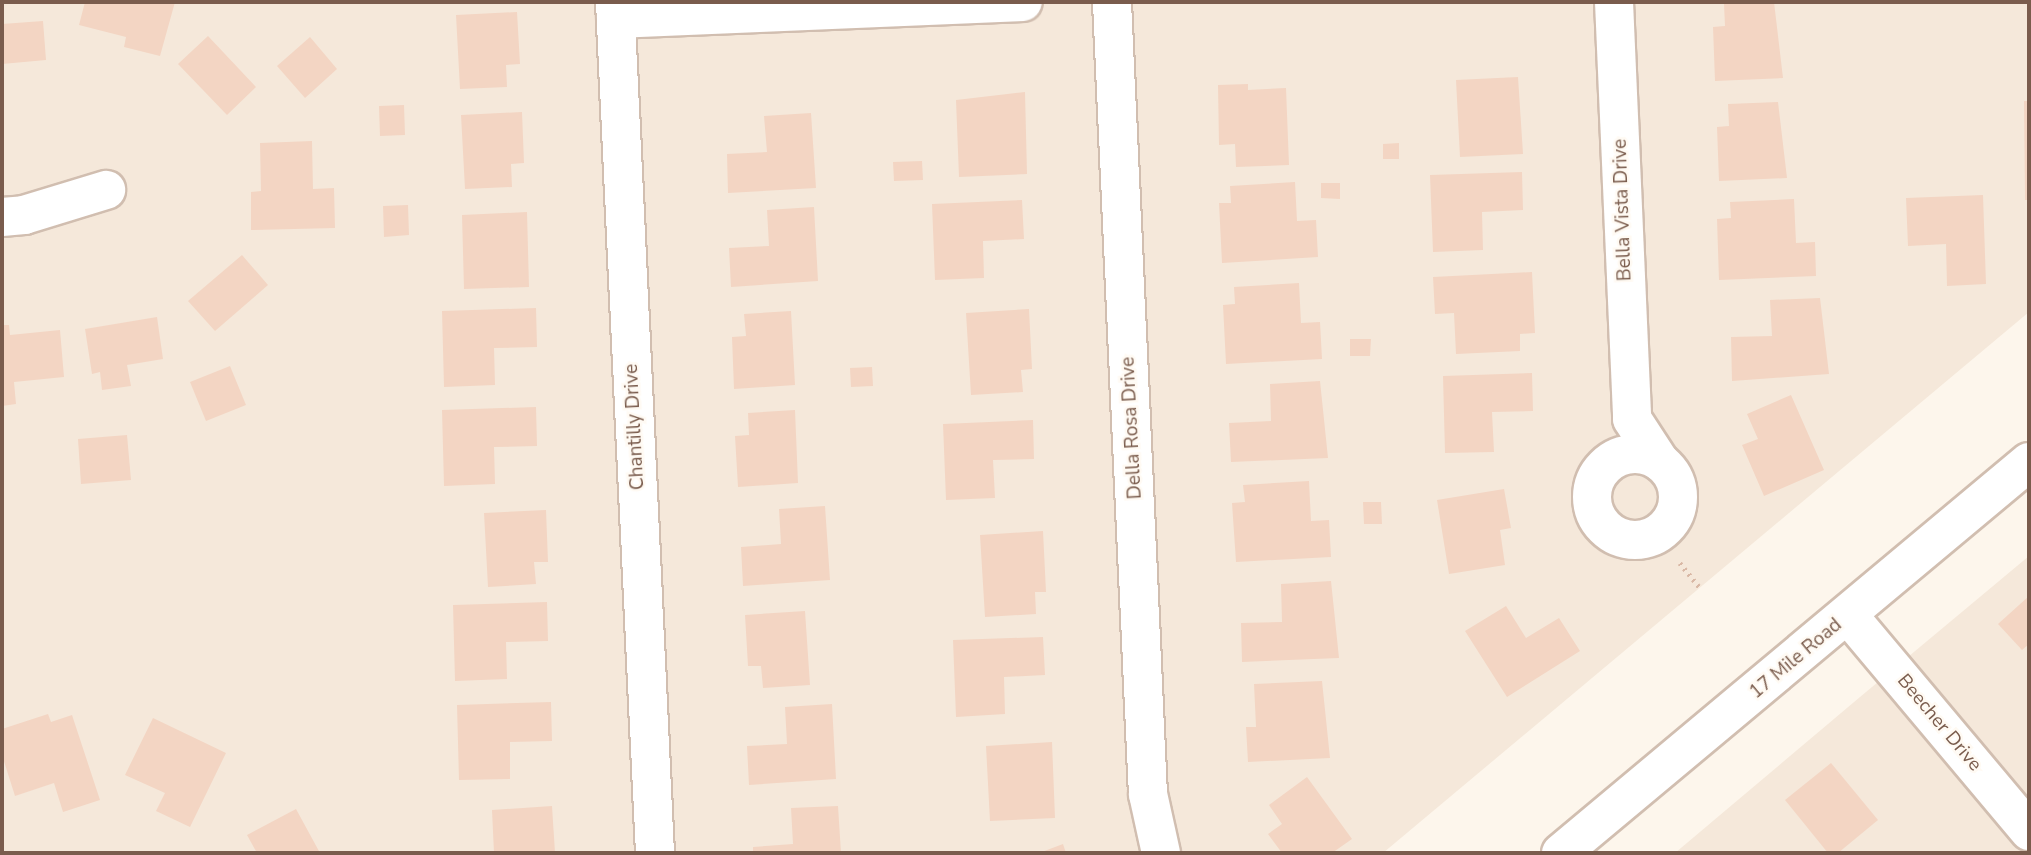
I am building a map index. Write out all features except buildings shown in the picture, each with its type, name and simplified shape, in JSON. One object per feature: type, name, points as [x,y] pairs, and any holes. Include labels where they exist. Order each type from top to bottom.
[{"type":"street","points":[[616,11],[1023,2]]},
{"type":"street","name":"Della Rosa Drive","points":[[1112,2],[1148,794],[1161,853]]},
{"type":"street","name":"Bella Vista Drive","points":[[1614,2],[1632,419]]},
{"type":"street","name":"Chantilly Drive","points":[[616,11],[655,853]]},
{"type":"street","points":[[2,218],[24,215],[106,190]]},
{"type":"street","points":[[1632,419],[1660,462],[1676,484],[1676,512],[1658,533],[1631,540],[1604,528],[1594,509],[1592,487],[1632,419]]},
{"type":"street","points":[[1608,463],[1634,454],[1660,462]]},
{"type":"street","name":"17 Mile Road","points":[[1561,853],[2029,462]]},
{"type":"street","name":"Beecher Drive","points":[[1848,615],[2029,831]]},
{"type":"path","points":[[1680,563],[1700,589]]},
{"type":"shaded area","points":[[2,2],[2029,2],[2029,312],[1383,853],[2,853]]},
{"type":"shaded area","points":[[2029,556],[2029,853],[1675,853],[1860,697]]}]
